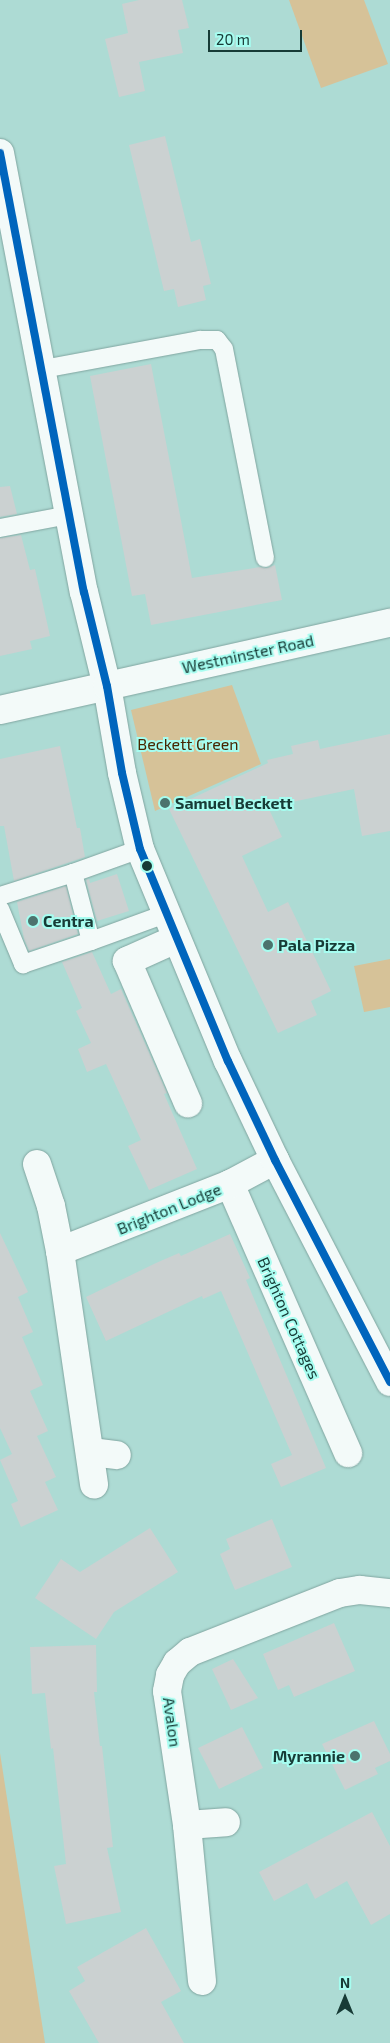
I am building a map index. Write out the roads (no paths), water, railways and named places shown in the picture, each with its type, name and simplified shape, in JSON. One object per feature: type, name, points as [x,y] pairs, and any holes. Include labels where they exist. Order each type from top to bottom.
[{"type":"street","points":[[0,153],[43,369],[84,592],[107,686],[122,773],[140,849],[228,1061],[275,1160],[390,1382]]},
{"type":"street","name":"Westminster Road","points":[[0,710],[390,623]]},
{"type":"street","points":[[171,926],[127,960],[188,1102]]},
{"type":"street","name":"Brighton Lodge","points":[[60,1251],[230,1184],[275,1160]]},
{"type":"street","points":[[37,1164],[51,1206],[104,1453],[94,1486]]},
{"type":"street","name":"Brighton Cottages","points":[[230,1184],[348,1453]]},
{"type":"street","name":"Avalon","points":[[202,1981],[187,1825],[167,1692],[170,1675],[177,1663],[190,1652],[340,1593],[360,1590],[390,1593]]},
{"type":"street","points":[[187,1825],[226,1822]]},
{"type":"lane","points":[[43,369],[200,340],[217,340],[224,349],[265,558]]},
{"type":"lane","points":[[0,528],[69,515]]},
{"type":"lane","points":[[0,896],[140,849]]},
{"type":"lane","points":[[73,873],[91,941]]},
{"type":"lane","points":[[0,908],[23,964],[91,941],[171,926]]},
{"type":"place","name":"Samuel Beckett","points":[[165,803]]},
{"type":"place","name":"Centra","points":[[33,921]]},
{"type":"place","name":"Pala Pizza","points":[[268,945]]},
{"type":"place","name":"Myrannie","points":[[355,1756]]},
{"type":"park label","name":"Beckett Green","points":[[188,744]]}]
